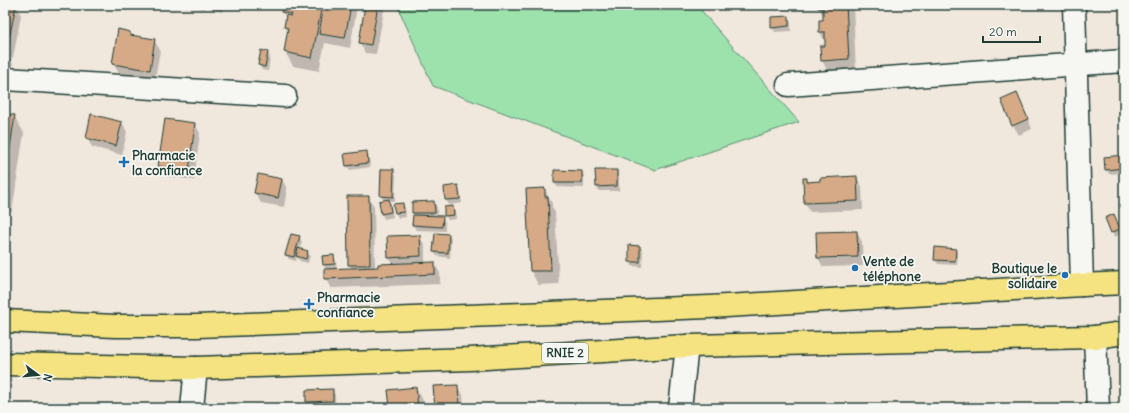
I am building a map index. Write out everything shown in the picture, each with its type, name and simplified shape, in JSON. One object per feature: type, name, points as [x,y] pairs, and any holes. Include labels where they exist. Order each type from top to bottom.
[{"type":"main road","points":[[5,321],[115,326],[197,326],[709,307],[1124,283]]},
{"type":"main road","name":"RNIE 2","points":[[5,364],[196,368],[470,359],[687,346],[1095,337],[1124,333]]},
{"type":"street","points":[[1074,5],[1082,285]]},
{"type":"street","points":[[788,85],[1076,64],[1124,62]]},
{"type":"street","points":[[5,79],[285,96]]},
{"type":"street","points":[[1095,337],[1098,408]]},
{"type":"street","points":[[680,408],[687,346]]},
{"type":"street","points":[[192,408],[196,368]]},
{"type":"green space","points":[[397,5],[697,5],[799,122],[655,170],[433,86]]},
{"type":"building","points":[[5,5],[16,5],[7,49],[5,48]]},
{"type":"building","points":[[283,5],[322,5],[312,58],[284,52],[288,28],[284,27],[286,15],[291,16],[292,14],[281,12]]},
{"type":"building","points":[[324,5],[351,5],[345,38],[319,34]]},
{"type":"building","points":[[365,5],[378,5],[371,45],[359,43]]},
{"type":"building","points":[[818,5],[846,5],[849,59],[821,61],[820,46],[825,46],[825,32],[819,32],[819,20],[823,20],[823,8],[818,8]]},
{"type":"building","points":[[789,16],[789,26],[771,28],[771,17]]},
{"type":"building","points":[[118,29],[130,32],[130,35],[155,39],[150,70],[112,64]]},
{"type":"building","points":[[261,50],[268,52],[265,67],[258,65]]},
{"type":"building","points":[[5,52],[8,53],[6,59],[10,60],[7,73],[5,72]]},
{"type":"building","points":[[1017,93],[1028,119],[1012,126],[1001,100]]},
{"type":"building","points":[[5,114],[15,115],[5,180]]},
{"type":"building","points":[[91,114],[122,122],[116,146],[86,138]]},
{"type":"building","points":[[165,119],[195,123],[189,171],[158,166]]},
{"type":"building","points":[[367,151],[368,163],[346,166],[344,154]]},
{"type":"building","points":[[1124,155],[1124,168],[1105,170],[1104,157]]},
{"type":"building","points":[[381,169],[394,169],[393,197],[380,196]]},
{"type":"building","points":[[554,170],[582,171],[582,183],[554,183]]},
{"type":"building","points":[[595,170],[617,170],[617,186],[596,187]]},
{"type":"building","points":[[258,174],[282,179],[278,198],[254,193]]},
{"type":"building","points":[[857,176],[858,201],[804,203],[803,178],[807,178],[807,182],[820,181],[820,178]]},
{"type":"building","points":[[458,185],[460,199],[445,200],[444,187]]},
{"type":"building","points":[[545,188],[545,197],[548,197],[551,271],[530,271],[526,189]]},
{"type":"building","points":[[347,196],[369,196],[370,265],[348,265]]},
{"type":"building","points":[[389,199],[391,212],[381,214],[379,201]]},
{"type":"building","points":[[434,201],[435,213],[412,213],[412,202]]},
{"type":"building","points":[[403,203],[404,212],[395,213],[393,204]]},
{"type":"building","points":[[453,206],[454,215],[444,216],[444,207]]},
{"type":"building","points":[[1114,214],[1120,229],[1111,233],[1105,218]]},
{"type":"building","points":[[413,215],[443,216],[442,227],[412,225]]},
{"type":"building","points":[[857,231],[858,257],[817,258],[816,232]]},
{"type":"building","points":[[435,233],[449,234],[448,253],[433,252]]},
{"type":"building","points":[[291,234],[300,236],[294,257],[285,255]]},
{"type":"building","points":[[420,235],[421,256],[388,258],[387,236]]},
{"type":"building","points":[[629,245],[640,246],[640,262],[629,262]]},
{"type":"building","points":[[935,247],[956,249],[955,261],[934,260]]},
{"type":"building","points":[[298,248],[308,251],[306,259],[296,256]]},
{"type":"building","points":[[334,255],[335,264],[323,265],[322,256]]},
{"type":"building","points":[[435,262],[435,274],[324,279],[324,269],[378,267],[378,264]]},
{"type":"building","points":[[458,385],[459,408],[435,408],[433,386]]},
{"type":"building","points":[[416,387],[418,408],[390,408],[388,390]]},
{"type":"building","points":[[333,389],[333,401],[306,402],[306,390]]},
{"type":"place","name":"Pharmacie la confiance","points":[[124,162]]},
{"type":"place","name":"Vente de téléphone","points":[[855,268]]},
{"type":"place","name":"Boutique le solidaire","points":[[1065,275]]},
{"type":"place","name":"Pharmacie confiance","points":[[309,304]]}]
